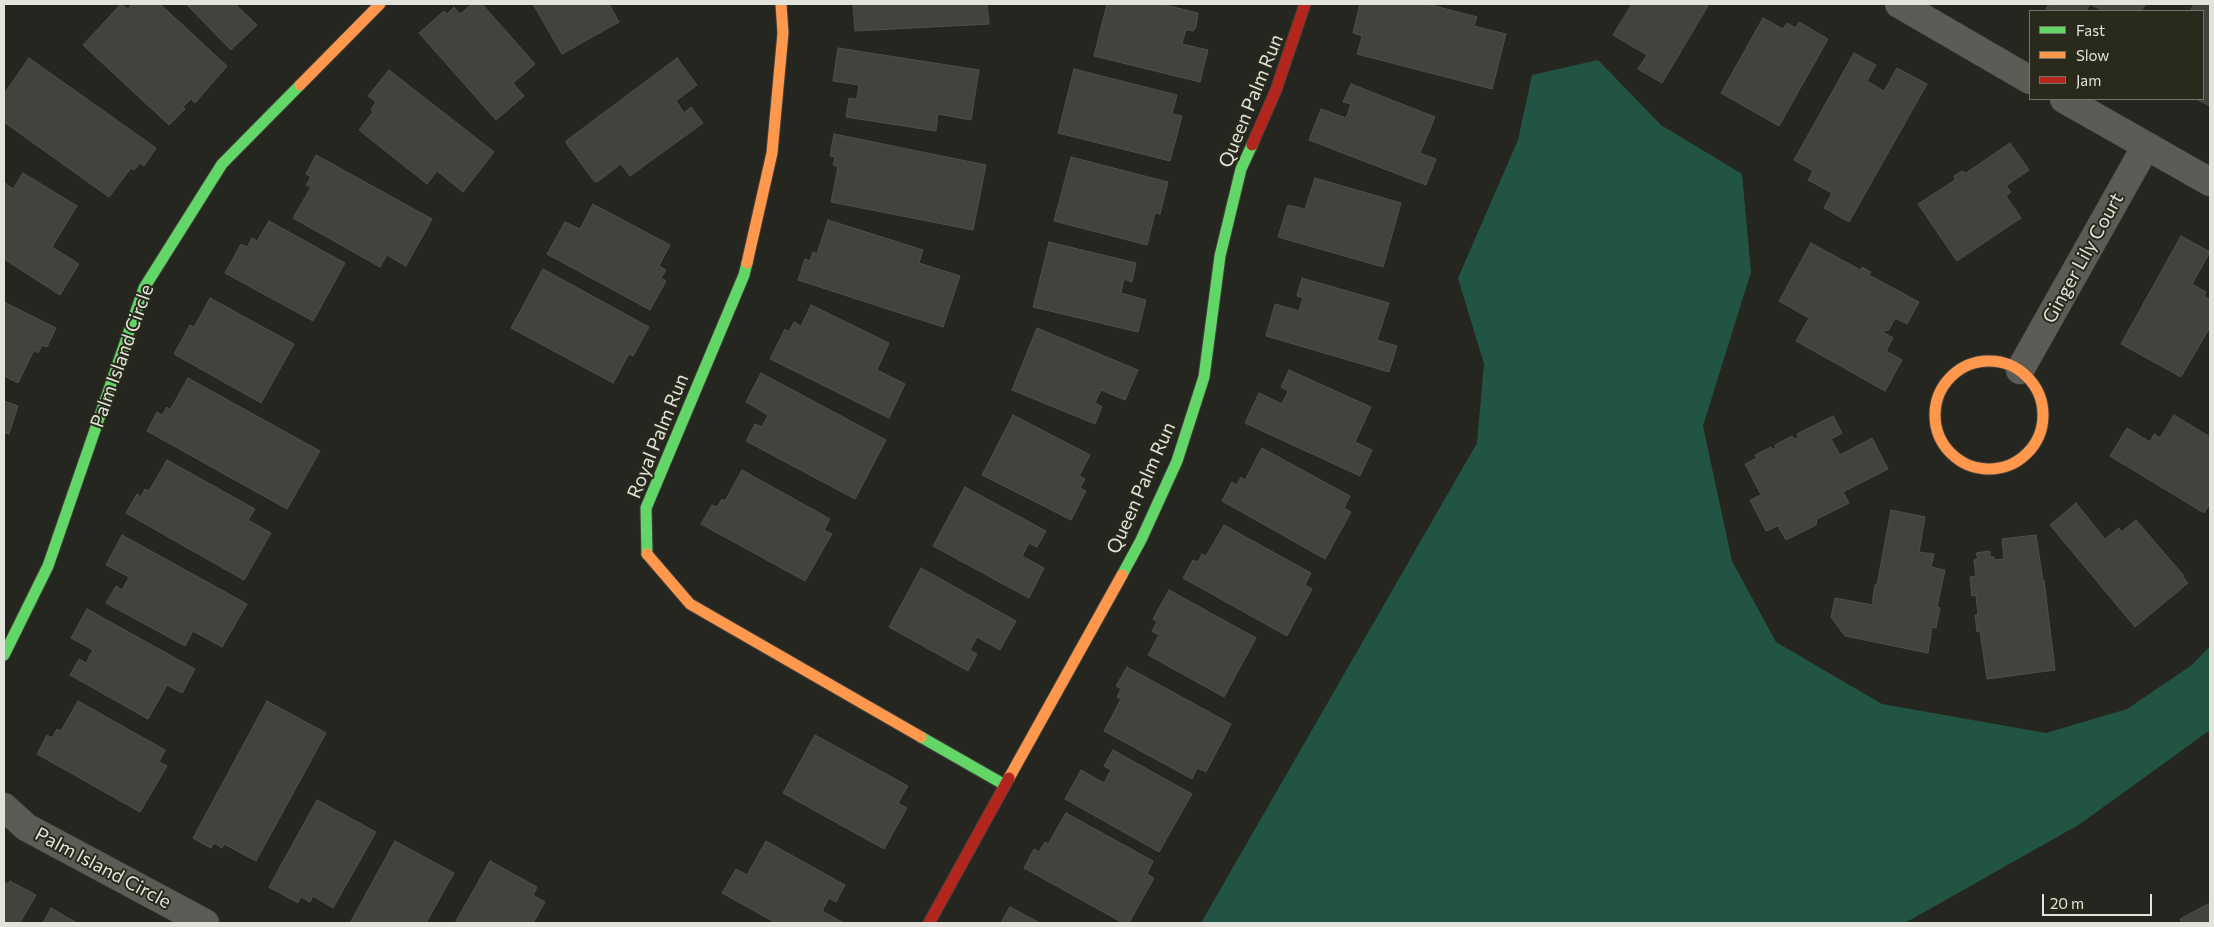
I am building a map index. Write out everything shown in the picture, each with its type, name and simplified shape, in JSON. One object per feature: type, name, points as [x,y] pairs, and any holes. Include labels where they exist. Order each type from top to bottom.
[{"type":"street","name":"Palm Island Circle","points":[[4,655],[48,566],[144,288],[222,164],[380,4]]},
{"type":"street","name":"Royal Palm Run","points":[[781,4],[783,33],[772,153],[744,275],[646,508],[646,554],[690,604],[1005,785]]},
{"type":"street","name":"Queen Palm Run","points":[[929,923],[1141,540],[1177,461],[1204,377],[1220,256],[1241,169],[1276,90],[1305,4]]},
{"type":"street","points":[[1899,4],[2029,79]]},
{"type":"street","points":[[2066,100],[2210,182]]},
{"type":"street","name":"Ginger Lily Court","points":[[2020,370],[2146,146]]},
{"type":"street","points":[[1986,361],[2004,363],[2020,370],[2032,383],[2041,399],[2043,417],[2040,434],[2031,449],[2017,461],[2000,468],[1982,468],[1966,463],[1951,453],[1941,438],[1936,422],[1936,404],[1943,387],[1954,374],[1969,365],[1986,361]]},
{"type":"street","name":"Palm Island Circle","points":[[4,807],[26,827],[206,923]]},
{"type":"shaded area","points":[[1598,60],[1661,125],[1742,174],[1751,272],[1703,426],[1732,561],[1776,642],[1882,704],[2046,733],[2127,709],[2192,665],[2210,646],[2210,730],[2080,824],[1905,923],[1201,923],[1477,443],[1484,364],[1458,278],[1518,140],[1532,75]]},
{"type":"building","points":[[121,4],[128,9],[132,4],[160,4],[227,66],[195,103],[191,99],[183,107],[185,109],[169,125],[83,45]]},
{"type":"building","points":[[186,4],[235,4],[257,25],[231,50]]},
{"type":"building","points":[[472,4],[482,4],[535,64],[513,83],[524,96],[496,120],[419,33],[444,11],[447,14],[454,7],[460,14]]},
{"type":"building","points":[[533,4],[609,4],[619,22],[562,54]]},
{"type":"building","points":[[853,4],[987,4],[989,24],[855,31]]},
{"type":"building","points":[[1107,4],[1161,4],[1198,13],[1196,27],[1193,31],[1186,30],[1182,44],[1208,50],[1200,82],[1094,56]]},
{"type":"building","points":[[1360,4],[1427,4],[1477,17],[1474,26],[1506,34],[1492,89],[1357,54],[1362,36],[1353,33]]},
{"type":"building","points":[[1632,4],[1709,4],[1662,83],[1638,69],[1647,55],[1613,35]]},
{"type":"building","points":[[2049,4],[2090,4],[2087,10],[2046,10]]},
{"type":"building","points":[[2090,4],[2146,4],[2142,10],[2101,10]]},
{"type":"building","points":[[2194,4],[2210,4],[2210,106],[2198,100],[2204,100],[2204,10],[2191,10]]},
{"type":"building","points":[[1763,18],[1783,29],[1787,23],[1796,28],[1799,22],[1828,39],[1779,126],[1721,93]]},
{"type":"building","points":[[838,48],[979,70],[971,120],[938,114],[936,131],[846,117],[849,98],[857,99],[859,85],[833,81]]},
{"type":"building","points":[[1854,53],[1876,65],[1867,81],[1884,91],[1897,68],[1927,84],[1849,222],[1824,208],[1832,193],[1808,180],[1813,171],[1794,160]]},
{"type":"building","points":[[29,58],[156,148],[144,166],[140,163],[134,170],[131,168],[109,197],[4,122],[4,94]]},
{"type":"building","points":[[677,58],[697,85],[676,101],[684,113],[691,107],[703,123],[630,176],[621,164],[597,182],[594,181],[566,141]]},
{"type":"building","points":[[1074,69],[1177,95],[1172,114],[1182,116],[1170,161],[1058,133]]},
{"type":"building","points":[[389,70],[494,152],[463,192],[437,171],[427,184],[359,130],[373,112],[371,110],[376,102],[368,96]]},
{"type":"building","points":[[1351,84],[1435,117],[1420,153],[1436,159],[1426,185],[1309,140],[1321,109],[1346,118],[1351,104],[1343,102]]},
{"type":"building","points":[[834,134],[986,165],[973,230],[831,202],[838,167],[833,165],[835,157],[830,156]]},
{"type":"building","points":[[2010,143],[2029,170],[2006,186],[2011,192],[2006,196],[2021,218],[1957,261],[1918,204],[1955,180],[1954,176],[1962,171],[1966,173]]},
{"type":"building","points":[[316,155],[432,219],[406,266],[387,255],[380,267],[293,218],[311,187],[306,185],[311,177],[306,174]]},
{"type":"building","points":[[1071,157],[1168,182],[1160,214],[1155,213],[1147,245],[1054,221]]},
{"type":"building","points":[[23,173],[77,206],[52,247],[79,264],[60,295],[4,259],[4,185],[5,183],[13,189]]},
{"type":"building","points":[[1315,178],[1401,203],[1383,267],[1278,237],[1288,205],[1305,209]]},
{"type":"building","points":[[593,204],[670,245],[659,266],[666,270],[661,278],[666,281],[650,310],[547,254],[565,222],[580,229]]},
{"type":"building","points":[[828,220],[923,250],[919,263],[960,276],[943,327],[798,280],[805,259],[810,261],[813,252],[817,254]]},
{"type":"building","points":[[269,221],[345,263],[313,321],[225,273],[241,244],[247,247],[252,238],[257,241]]},
{"type":"building","points":[[2181,236],[2210,252],[2192,284],[2206,292],[2204,296],[2210,300],[2210,327],[2181,377],[2121,344]]},
{"type":"building","points":[[1049,242],[1136,263],[1132,282],[1124,279],[1121,293],[1146,300],[1138,332],[1033,307]]},
{"type":"building","points":[[1811,243],[1861,270],[1862,267],[1871,272],[1869,275],[1919,302],[1907,324],[1895,318],[1889,330],[1881,331],[1893,338],[1886,351],[1902,360],[1885,391],[1796,341],[1809,318],[1779,301]]},
{"type":"building","points":[[543,269],[649,327],[633,356],[629,354],[613,383],[511,328]]},
{"type":"building","points":[[1302,278],[1389,303],[1377,340],[1397,346],[1389,372],[1266,336],[1275,304],[1299,311],[1303,298],[1297,296]]},
{"type":"building","points":[[210,298],[294,344],[261,403],[174,354],[190,325],[194,327]]},
{"type":"building","points":[[4,302],[56,328],[47,347],[42,345],[38,353],[34,350],[18,383],[4,376]]},
{"type":"building","points":[[811,305],[889,343],[877,370],[905,384],[889,418],[770,359],[785,329],[789,332],[794,322],[801,326]]},
{"type":"building","points":[[1037,328],[1138,370],[1125,400],[1101,390],[1095,403],[1102,407],[1095,424],[1012,390]]},
{"type":"building","points":[[1289,370],[1371,407],[1355,442],[1372,450],[1360,476],[1245,423],[1259,393],[1282,404],[1288,391],[1281,387]]},
{"type":"building","points":[[761,373],[886,440],[855,499],[746,441],[755,424],[762,427],[768,415],[746,402]]},
{"type":"building","points":[[188,378],[320,451],[287,509],[147,431],[157,412],[162,415],[167,407],[170,410]]},
{"type":"building","points":[[4,401],[18,406],[9,434],[5,433],[4,438]]},
{"type":"building","points":[[1013,415],[1090,455],[1079,476],[1085,479],[1080,488],[1086,491],[1071,520],[982,475]]},
{"type":"building","points":[[2174,415],[2210,437],[2210,503],[2204,513],[2110,456],[2127,428],[2150,442],[2154,434],[2160,438]]},
{"type":"building","points":[[1833,416],[1842,433],[1831,439],[1840,455],[1872,438],[1888,469],[1843,492],[1849,503],[1817,519],[1816,525],[1786,540],[1778,526],[1766,531],[1750,500],[1761,495],[1745,464],[1757,458],[1755,455],[1771,447],[1772,450],[1776,448],[1775,445],[1792,436],[1794,439],[1799,437],[1797,434]]},
{"type":"building","points":[[1262,448],[1350,496],[1344,508],[1351,512],[1325,559],[1222,501],[1232,482],[1237,485],[1241,477],[1245,480]]},
{"type":"building","points":[[167,460],[255,509],[248,520],[271,533],[244,580],[126,513],[137,494],[141,497],[145,489],[149,491]]},
{"type":"building","points":[[742,470],[830,519],[824,530],[832,534],[805,581],[701,524],[712,505],[717,507],[722,499],[725,501]]},
{"type":"building","points":[[965,487],[1046,531],[1037,547],[1029,543],[1022,556],[1044,568],[1029,598],[933,546]]},
{"type":"building","points":[[2076,503],[2105,539],[2119,528],[2121,532],[2136,520],[2188,583],[2135,627],[2050,525]]},
{"type":"building","points":[[1891,510],[1925,517],[1919,552],[1934,554],[1931,567],[1945,570],[1937,607],[1940,608],[1936,628],[1932,627],[1928,653],[1845,636],[1831,617],[1835,598],[1873,605],[1875,585],[1877,585]]},
{"type":"building","points":[[1224,525],[1311,573],[1305,585],[1312,589],[1287,636],[1183,578],[1193,560],[1198,562],[1202,554],[1206,556]]},
{"type":"building","points":[[122,535],[247,604],[222,647],[193,631],[185,646],[106,603],[116,586],[122,590],[129,577],[106,565]]},
{"type":"building","points":[[2036,535],[2044,580],[2055,670],[1987,679],[1980,631],[1977,632],[1975,615],[1978,615],[1976,595],[1972,596],[1970,577],[1976,576],[1974,560],[1978,559],[1976,553],[1990,551],[1990,557],[1994,557],[1994,560],[2004,559],[2002,539]]},
{"type":"building","points":[[921,568],[1016,621],[1000,650],[977,637],[970,650],[977,654],[968,671],[889,627]]},
{"type":"building","points":[[1169,590],[1256,638],[1224,697],[1148,655],[1159,635],[1152,631],[1157,622],[1153,619]]},
{"type":"building","points":[[87,609],[195,669],[182,693],[167,685],[148,719],[70,675],[79,659],[86,663],[93,650],[71,638]]},
{"type":"building","points":[[1127,667],[1231,724],[1206,772],[1197,768],[1192,779],[1104,731],[1121,699],[1117,697],[1121,689],[1116,686]]},
{"type":"building","points":[[78,701],[165,750],[159,762],[167,766],[140,812],[37,754],[47,735],[52,738],[57,729],[61,731]]},
{"type":"building","points":[[267,701],[326,733],[256,861],[224,844],[222,848],[214,843],[211,848],[193,838]]},
{"type":"building","points":[[815,735],[908,786],[898,803],[907,808],[884,849],[783,793]]},
{"type":"building","points":[[1113,750],[1192,794],[1159,852],[1065,799],[1081,770],[1104,783],[1111,770],[1104,766]]},
{"type":"building","points":[[317,800],[376,832],[333,908],[313,896],[310,902],[301,897],[298,903],[269,887]]},
{"type":"building","points":[[1066,813],[1153,861],[1147,874],[1154,878],[1129,923],[1123,923],[1024,868],[1034,849],[1039,852],[1045,842],[1048,844]]},
{"type":"building","points":[[395,841],[454,873],[426,923],[350,923]]},
{"type":"building","points":[[766,841],[845,885],[836,902],[829,898],[822,911],[844,923],[776,923],[722,893],[736,869],[747,875]]},
{"type":"building","points":[[490,861],[537,887],[533,895],[545,902],[533,923],[455,923]]},
{"type":"building","points":[[10,881],[36,895],[20,923],[4,923],[4,882],[8,884]]},
{"type":"building","points":[[2210,903],[2210,923],[2182,923],[2180,919]]},
{"type":"building","points":[[1010,907],[1040,923],[1001,923]]},
{"type":"building","points":[[51,908],[77,923],[43,923]]},
{"type":"traffic: fast","points":[[4,655],[48,566],[144,288],[222,164],[300,85]]},
{"type":"traffic: fast","points":[[1122,575],[1141,540],[1177,461],[1204,377],[1220,256],[1241,169],[1252,145]]},
{"type":"traffic: fast","points":[[647,554],[646,508],[744,275],[747,263]]},
{"type":"traffic: fast","points":[[921,737],[1005,785]]},
{"type":"traffic: slow","points":[[300,85],[380,4]]},
{"type":"traffic: slow","points":[[747,263],[772,153],[783,33],[781,4]]},
{"type":"traffic: slow","points":[[1989,361],[1999,362],[2019,370],[2027,377],[2034,385],[2042,405],[2043,415],[2042,425],[2034,445],[2027,453],[2019,460],[1999,468],[1989,469],[1979,468],[1959,460],[1951,453],[1944,445],[1936,425],[1935,415],[1936,405],[1944,385],[1951,377],[1959,370],[1979,362],[1989,361]]},
{"type":"traffic: slow","points":[[647,554],[690,604],[921,737]]},
{"type":"traffic: slow","points":[[1009,778],[1122,575]]},
{"type":"traffic: jam","points":[[1252,145],[1276,90],[1305,4]]},
{"type":"traffic: jam","points":[[929,923],[1009,778]]}]
